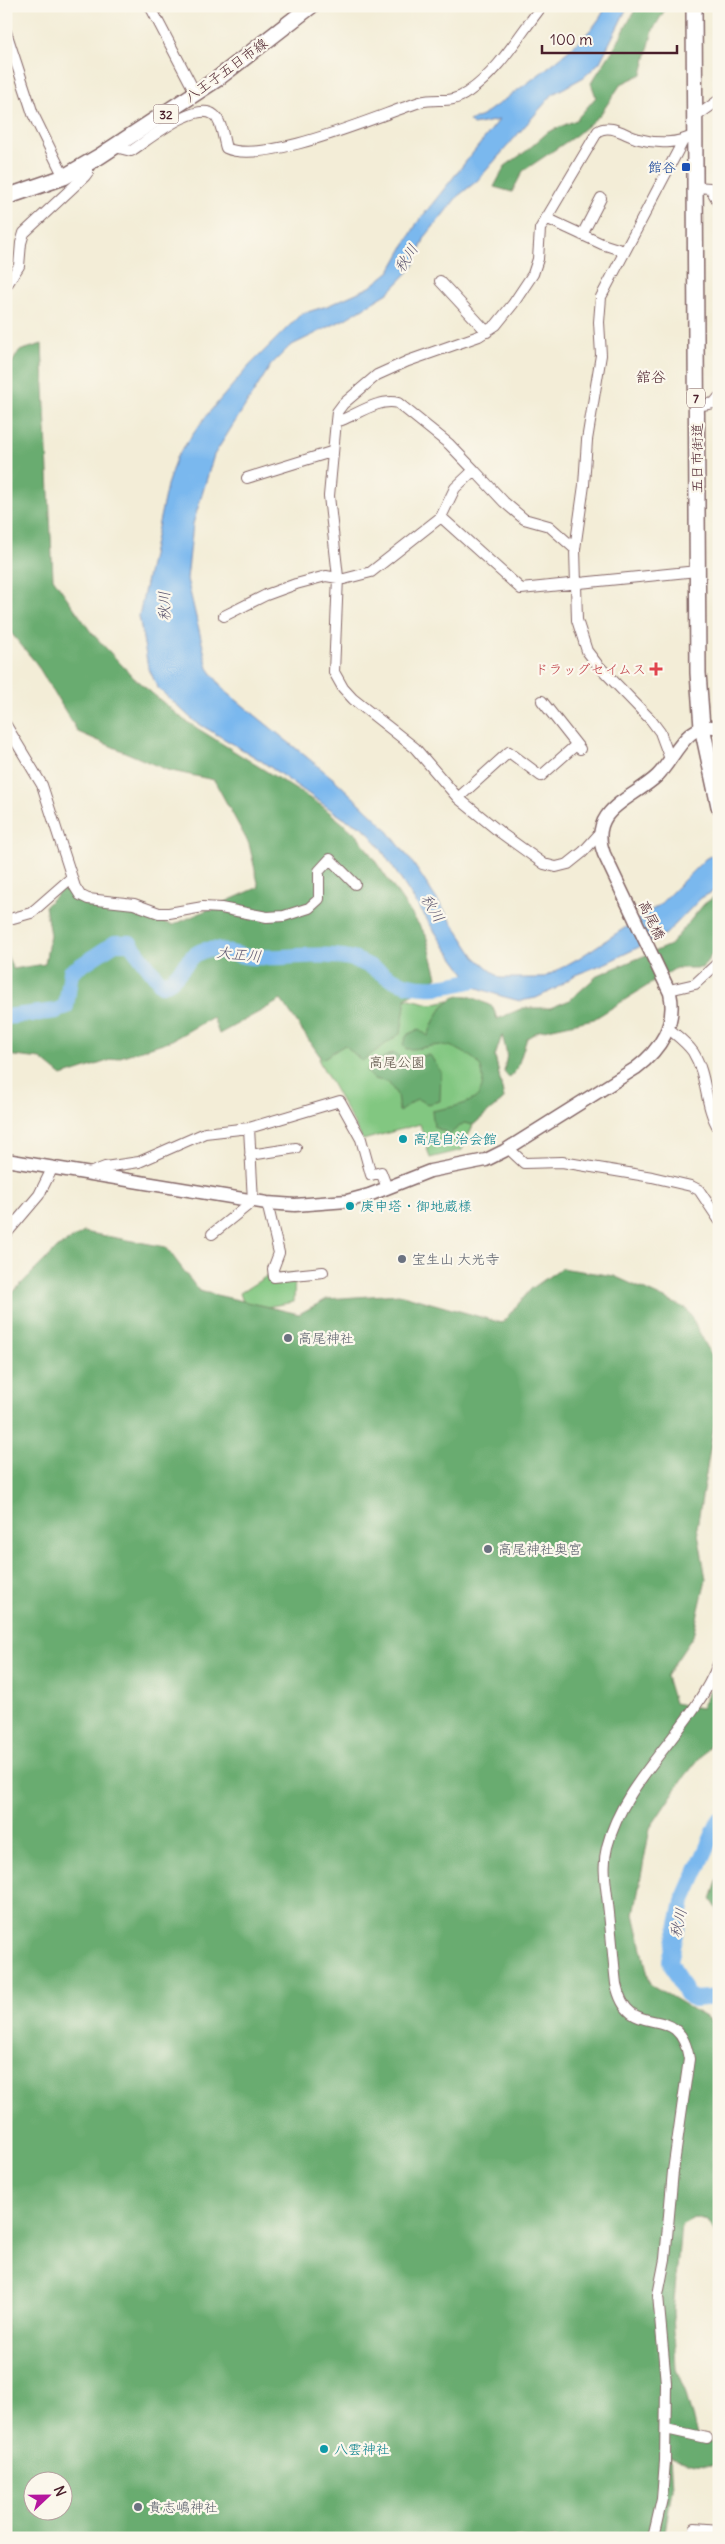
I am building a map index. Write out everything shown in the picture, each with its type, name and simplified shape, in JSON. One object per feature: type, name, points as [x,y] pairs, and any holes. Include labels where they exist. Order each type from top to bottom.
[{"type":"main road","name":"八王子五日市線","points":[[6,197],[64,177],[86,166],[196,94],[311,6]]},
{"type":"main road","name":"五日市街道","points":[[694,6],[694,118],[688,138],[695,187],[698,673],[702,727],[719,806]]},
{"type":"street","points":[[150,6],[196,94]]},
{"type":"street","points":[[115,147],[131,151],[181,118],[200,112],[208,112],[215,116],[226,148],[237,152],[291,145],[357,126],[422,102],[452,100],[467,93],[494,69],[542,6]]},
{"type":"street","points":[[6,32],[33,114],[64,177]]},
{"type":"street","points":[[694,118],[719,100]]},
{"type":"street","points":[[670,759],[660,732],[651,720],[596,664],[588,651],[577,620],[575,550],[584,485],[587,440],[601,355],[600,303],[624,252],[688,138],[639,139],[609,128],[598,131],[546,218],[540,230],[538,259],[532,274],[513,304],[487,332],[377,375],[343,404],[337,412],[329,496],[338,576],[334,672],[353,699],[415,748],[458,798],[501,834],[551,866],[568,864],[583,852],[601,832],[606,818],[614,807],[652,780],[670,759],[685,738],[702,727],[719,728]]},
{"type":"street","points":[[6,286],[19,266],[20,243],[24,233],[81,180],[88,172],[86,166]]},
{"type":"street","points":[[695,187],[710,188],[719,203]]},
{"type":"street","points":[[582,234],[601,198]]},
{"type":"street","points":[[546,218],[624,252]]},
{"type":"street","points":[[440,281],[487,332]]},
{"type":"street","points":[[696,406],[714,403],[719,397]]},
{"type":"street","points":[[336,421],[382,403],[391,401],[398,403],[449,444],[504,502],[524,518],[549,526],[575,550]]},
{"type":"street","points":[[247,478],[332,452]]},
{"type":"street","points":[[224,616],[266,595],[296,584],[326,576],[338,576],[344,579],[358,577],[371,572],[441,517],[455,488],[474,470]]},
{"type":"street","points":[[441,517],[520,589],[697,571]]},
{"type":"street","points":[[458,798],[509,752],[541,776],[578,747],[542,701]]},
{"type":"street","points":[[6,725],[42,785],[71,878],[80,895],[93,900],[134,904],[159,913],[202,907],[221,908],[267,917],[284,916],[309,908],[319,899],[319,871],[330,859],[355,884]]},
{"type":"street","name":"高尾橋","points":[[601,832],[602,849],[669,990]]},
{"type":"street","points":[[6,920],[31,913],[71,878]]},
{"type":"street","points":[[6,1160],[267,1203],[295,1205],[348,1201],[430,1171],[480,1162],[509,1148],[639,1066],[656,1050],[668,1028],[672,1006],[669,990],[695,984],[719,962]]},
{"type":"street","points":[[668,1028],[693,1052],[707,1092],[713,1121],[719,1129]]},
{"type":"street","points":[[87,1174],[105,1167],[138,1162],[205,1133],[249,1128],[340,1101],[361,1139],[371,1175],[381,1172],[387,1188]]},
{"type":"street","points":[[249,1128],[253,1201]]},
{"type":"street","points":[[250,1155],[296,1148]]},
{"type":"street","points":[[509,1148],[524,1163],[562,1162],[652,1177],[691,1186],[699,1190],[719,1220]]},
{"type":"street","points":[[6,1234],[39,1194],[52,1169]]},
{"type":"street","points":[[212,1234],[253,1201]]},
{"type":"street","points":[[267,1203],[279,1253],[273,1269],[274,1277],[323,1272]]},
{"type":"street","points":[[653,2538],[662,2499],[666,2429],[666,2383],[658,2294],[665,2259],[673,2171],[689,2059],[684,2042],[671,2026],[664,2022],[636,2018],[626,2010],[620,2000],[616,1984],[604,1867],[607,1847],[623,1809],[654,1760],[684,1725],[719,1662]]},
{"type":"street","points":[[666,2429],[707,2438]]},
{"type":"street","points":[[695,2528],[719,2530]]},
{"type":"green space","points":[[637,6],[667,6],[653,30],[642,74],[621,84],[600,115],[575,136],[523,171],[512,192],[494,187],[505,166],[548,132],[576,120],[596,97],[591,83],[615,47]]},
{"type":"green space","points":[[42,344],[53,578],[91,632],[134,678],[184,720],[322,806],[358,836],[426,935],[437,977],[406,998],[401,1033],[362,1061],[345,1045],[322,1059],[281,1000],[219,1034],[213,1017],[172,1040],[62,1076],[41,1059],[6,1055],[6,953],[13,969],[45,964],[50,935],[45,906],[62,889],[89,903],[173,925],[259,887],[249,844],[214,780],[167,770],[78,732],[36,663],[6,627],[6,373],[19,351]]},
{"type":"green space","points":[[714,897],[719,897],[719,945],[702,968],[676,968],[594,1019],[539,1031],[527,1038],[517,1069],[509,1078],[504,1072],[507,1054],[502,1035],[495,1056],[504,1099],[473,1125],[464,1123],[450,1134],[434,1127],[432,1111],[474,1099],[478,1096],[482,1086],[483,1075],[474,1059],[449,1046],[438,1045],[406,1049],[403,1044],[407,1035],[419,1029],[428,1036],[437,1015],[447,1003],[459,996],[477,999],[493,1007],[497,1019],[523,1008],[550,1008],[570,1000],[598,975],[670,945],[704,904]]},
{"type":"green space","name":"高尾公園","points":[[467,996],[493,1007],[502,1035],[495,1056],[504,1099],[473,1125],[462,1150],[430,1158],[420,1124],[363,1140],[319,1061],[328,1002],[406,998],[431,1004]]},
{"type":"green space","points":[[393,1053],[403,1059],[430,1055],[441,1072],[440,1101],[428,1104],[417,1099],[399,1112],[397,1095],[388,1082],[374,1079],[366,1071],[372,1063]]},
{"type":"green space","points":[[84,1232],[166,1247],[199,1291],[299,1314],[327,1299],[399,1294],[502,1323],[531,1289],[561,1268],[614,1276],[687,1309],[716,1364],[718,1402],[697,1527],[706,1579],[693,1636],[666,1676],[674,1703],[701,1708],[719,1673],[719,1734],[682,1780],[650,1828],[634,1914],[650,1984],[715,2023],[719,2032],[719,2238],[708,2221],[694,2218],[681,2225],[673,2312],[676,2369],[685,2391],[699,2442],[719,2442],[719,2466],[695,2464],[670,2457],[672,2488],[664,2538],[6,2538],[6,1299],[57,1248]]},
{"type":"green space","points":[[295,1273],[294,1302],[255,1309],[243,1302],[240,1293],[267,1276]]},
{"type":"green space","points":[[719,1876],[719,1912],[711,1899]]},
{"type":"water","points":[[605,6],[628,6],[600,62],[584,77],[553,94],[477,181],[458,196],[425,237],[413,267],[388,293],[345,319],[290,346],[271,365],[214,455],[193,524],[187,579],[208,668],[224,690],[335,780],[384,826],[412,862],[475,957],[500,978],[543,978],[579,958],[658,906],[705,859],[719,851],[719,882],[714,891],[701,898],[666,934],[606,963],[575,975],[555,989],[536,998],[520,1001],[475,987],[441,941],[377,843],[363,827],[343,818],[260,760],[194,721],[158,688],[148,667],[139,616],[167,485],[176,458],[206,416],[250,365],[301,314],[327,306],[370,287],[390,271],[417,223],[499,120],[473,125],[469,121],[482,116],[571,49],[599,19]]},
{"type":"waterway","name":"大正川","points":[[6,1017],[56,1011],[66,1006],[71,972],[115,943],[130,943],[162,985],[174,978],[198,953],[211,949],[250,957],[337,956],[355,959],[390,978],[412,986],[446,986],[479,979]]},
{"type":"waterway","name":"秋川","points":[[719,1821],[683,1902],[670,1961],[686,1994],[694,1999],[719,1997]]},
{"type":"place","name":"館谷","points":[[686,167]]},
{"type":"place","name":"ドラッグセイムス","points":[[656,669]]},
{"type":"place","name":"高尾自治会館","points":[[403,1139]]},
{"type":"place","name":"庚申塔・御地蔵様","points":[[350,1206]]},
{"type":"place","name":"宝生山 大光寺","points":[[402,1259]]},
{"type":"place","name":"高尾神社","points":[[288,1338]]},
{"type":"place","name":"高尾神社奥宮","points":[[488,1549]]},
{"type":"place","name":"八雲神社","points":[[324,2449]]},
{"type":"place","name":"貴志嶋神社","points":[[138,2507]]},
{"type":"district","name":"舘谷","points":[[651,376]]}]
